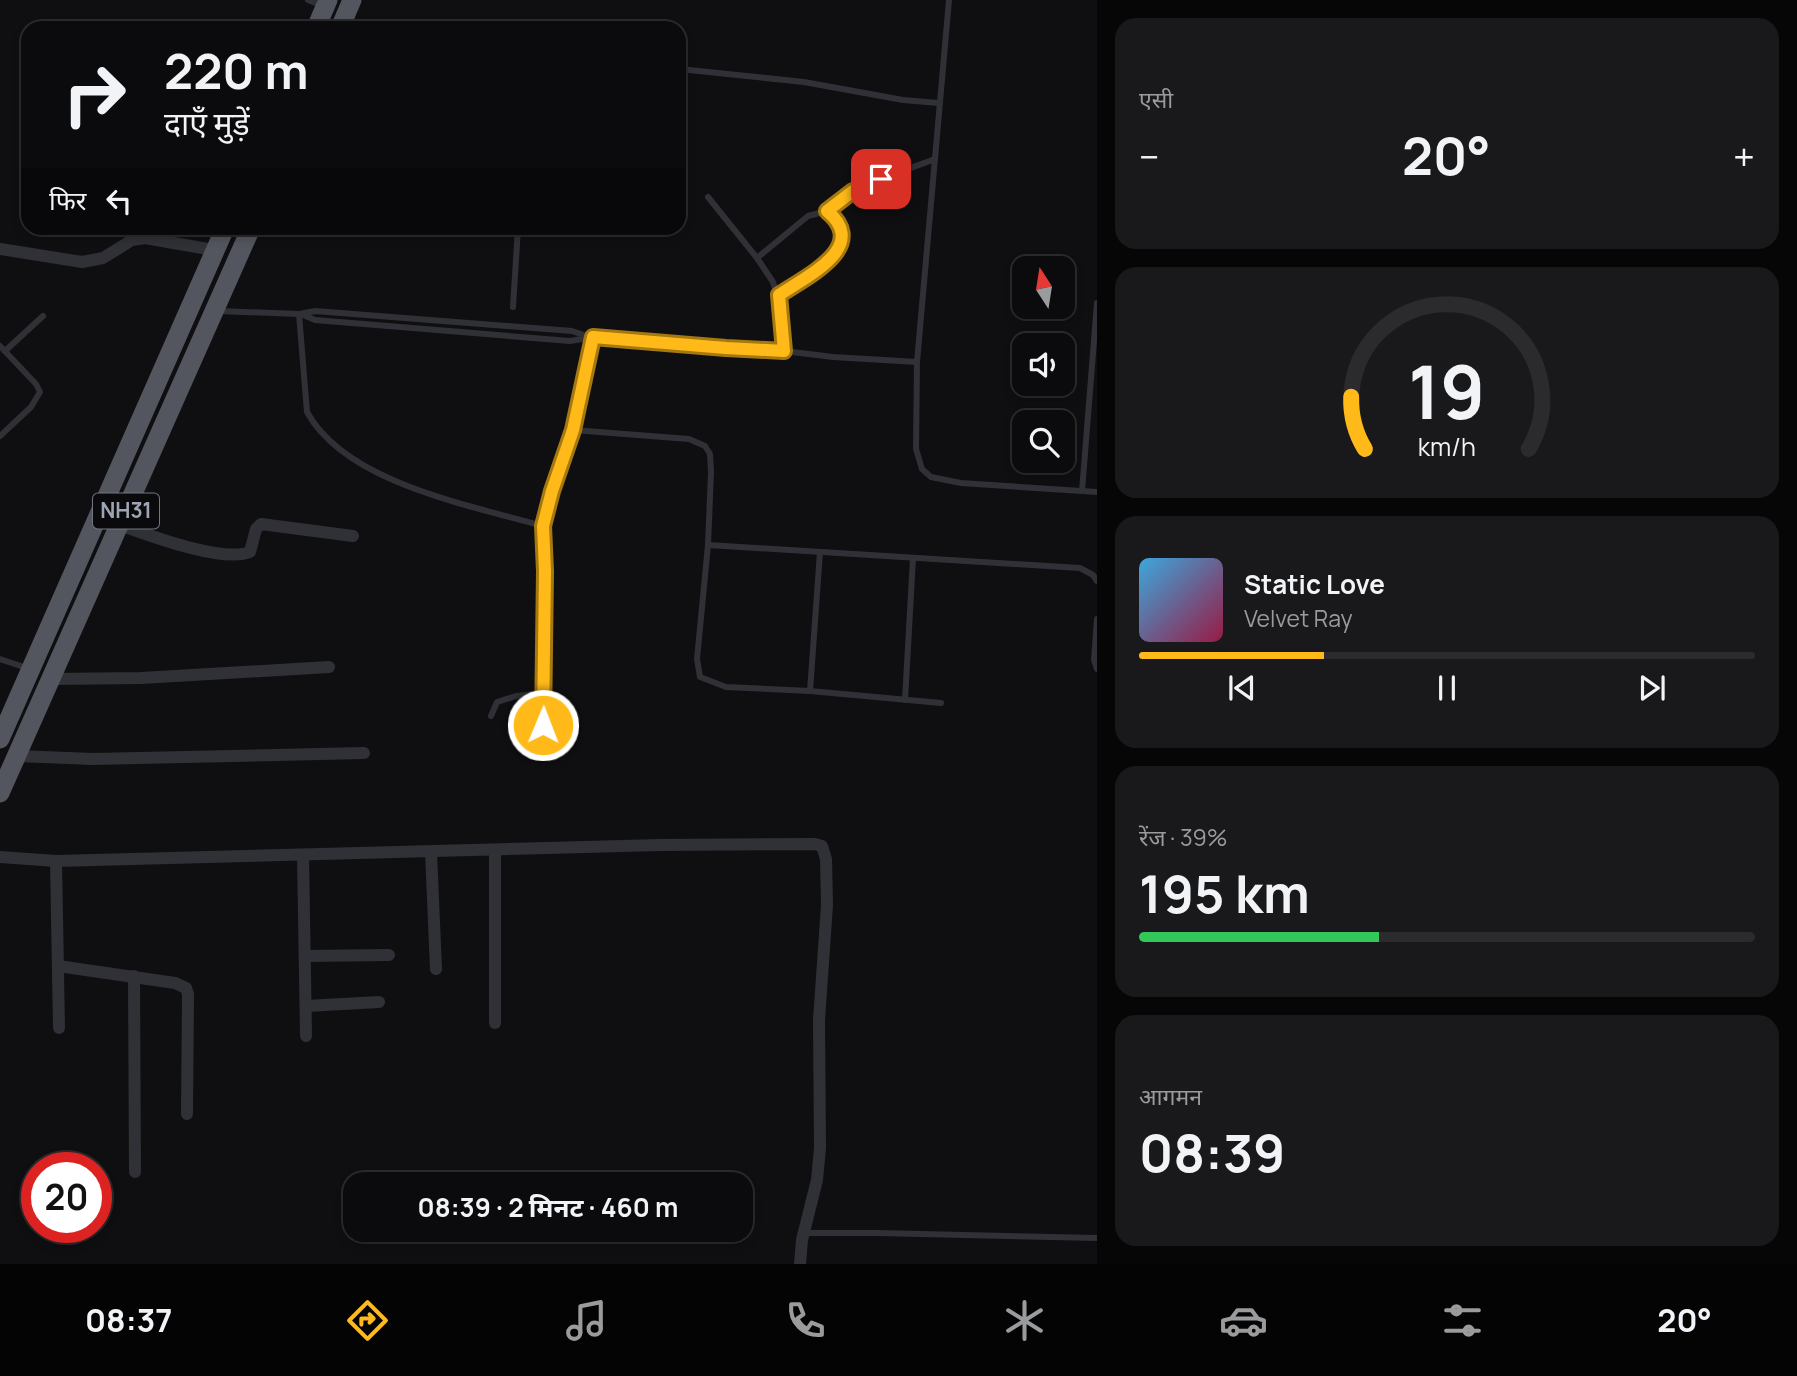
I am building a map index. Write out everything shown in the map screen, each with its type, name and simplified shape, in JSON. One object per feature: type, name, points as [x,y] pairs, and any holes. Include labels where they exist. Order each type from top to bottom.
[{"type":"highway","points":[[343,21],[352,0]]},
{"type":"highway","points":[[317,21],[320,2]]},
{"type":"highway","name":"NH31","points":[[0,739],[222,235]]},
{"type":"highway","name":"NH31","points":[[0,794],[248,235]]},
{"type":"street","points":[[0,249],[82,262],[103,258],[132,240],[145,237],[214,250]]},
{"type":"street","points":[[120,525],[184,547],[237,554],[250,552],[256,529],[261,524],[353,536]]},
{"type":"street","points":[[52,678],[141,678],[329,667]]},
{"type":"street","points":[[17,756],[93,759],[365,753]]},
{"type":"street","points":[[0,857],[56,861],[660,845],[822,846],[827,859],[827,905],[819,1020],[820,1148],[817,1180],[804,1233],[800,1264]]},
{"type":"street","points":[[495,850],[495,1023]]},
{"type":"street","points":[[431,852],[436,969]]},
{"type":"street","points":[[303,855],[306,1036]]},
{"type":"street","points":[[56,861],[59,1028]]},
{"type":"street","points":[[305,956],[389,954]]},
{"type":"street","points":[[58,966],[183,984],[188,994],[187,1114]]},
{"type":"street","points":[[134,976],[135,1172]]},
{"type":"street","points":[[306,1006],[379,1002]]},
{"type":"lane","points":[[949,0],[916,362],[916,449],[922,469],[931,477],[961,483],[1097,492]]},
{"type":"lane","points":[[686,70],[804,82],[903,100],[939,103]]},
{"type":"lane","points":[[757,258],[808,216],[827,211],[867,184],[936,159]]},
{"type":"lane","points":[[708,197],[757,258],[779,295],[784,351]]},
{"type":"lane","points":[[779,295],[827,262],[839,248],[842,239],[841,227],[827,211]]},
{"type":"lane","points":[[513,307],[518,235]]},
{"type":"lane","points":[[1082,491],[1097,303]]},
{"type":"lane","points":[[214,311],[300,314],[315,320],[570,341],[591,337],[784,351],[833,358],[916,362]]},
{"type":"lane","points":[[300,314],[307,412],[313,422],[347,455],[375,472],[410,486],[543,526]]},
{"type":"lane","points":[[0,436],[31,407],[40,392],[36,384],[2,348],[43,316]]},
{"type":"lane","points":[[543,725],[543,526],[573,430],[591,337]]},
{"type":"lane","points":[[573,430],[689,439],[705,446],[710,454],[708,545],[697,659],[700,677],[726,687],[810,691],[941,703]]},
{"type":"lane","points":[[708,545],[1080,568],[1093,575],[1097,581]]},
{"type":"lane","points":[[810,691],[820,552]]},
{"type":"lane","points":[[905,700],[913,558]]},
{"type":"lane","points":[[1097,619],[1094,660],[1097,669]]},
{"type":"lane","points":[[0,660],[29,668]]},
{"type":"lane","points":[[491,716],[497,702],[503,699],[544,693]]},
{"type":"lane","points":[[804,1233],[1097,1238]]},
{"type":"route","points":[[543,725],[543,526],[573,430],[593,337],[784,351],[779,295],[827,262],[839,248],[842,239],[841,227],[827,211],[853,191],[881,179]]}]
